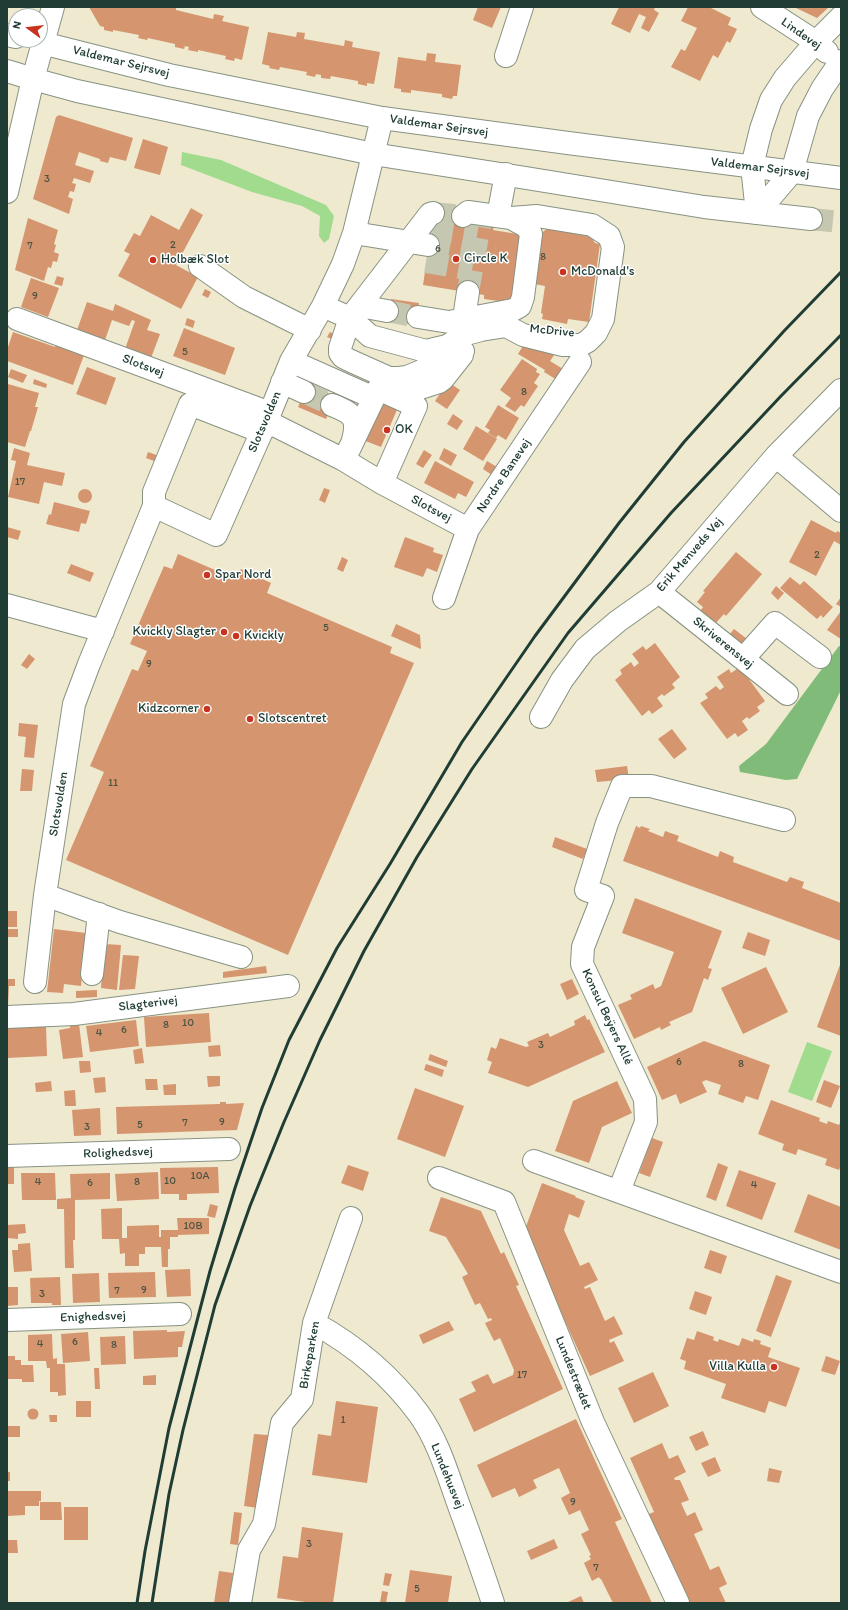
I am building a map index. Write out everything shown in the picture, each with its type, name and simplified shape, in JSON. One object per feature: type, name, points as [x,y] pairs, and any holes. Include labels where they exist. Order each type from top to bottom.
[{"type":"street","points":[[48,17],[53,7]]},
{"type":"street","points":[[506,56],[522,7]]},
{"type":"street","name":"Lindevej","points":[[762,7],[816,42],[840,62]]},
{"type":"street","points":[[757,213],[752,166],[761,129],[771,100],[785,78],[816,42],[841,17]]},
{"type":"street","name":"Valdemar Sejrsvej","points":[[48,45],[169,74],[382,118],[568,144],[841,178]]},
{"type":"street","points":[[7,192],[33,79],[36,48]]},
{"type":"street","points":[[757,213],[792,172],[808,116],[822,89],[840,62]]},
{"type":"street","points":[[7,71],[77,91],[373,154],[506,174],[704,207],[811,219]]},
{"type":"street","name":"Slotsvolden","points":[[35,982],[74,704],[103,631],[154,506],[216,535],[291,361],[324,306],[343,264],[354,233],[382,118]]},
{"type":"street","points":[[355,312],[370,336],[426,351],[447,346],[469,332],[520,306],[531,234],[527,227],[487,216],[506,174]]},
{"type":"street","name":"McDrive","points":[[469,332],[506,326],[562,334],[580,334],[586,330],[592,322],[594,310],[604,243],[598,228],[592,225],[536,216],[487,216]]},
{"type":"street","points":[[354,233],[426,238],[355,312],[340,348],[340,353],[343,357],[389,378],[407,377],[455,357],[469,332],[468,292]]},
{"type":"street","points":[[200,266],[244,297],[310,330]]},
{"type":"street","points":[[324,306],[355,312],[387,311]]},
{"type":"street","points":[[418,316],[449,322],[469,332]]},
{"type":"street","name":"Slotsvej","points":[[17,319],[266,422],[348,451],[382,482],[468,529]]},
{"type":"street","points":[[291,361],[374,398]]},
{"type":"street","name":"Nordre Banevej","points":[[444,598],[468,529],[580,362]]},
{"type":"street","points":[[282,382],[304,392]]},
{"type":"street","points":[[348,451],[378,389],[416,406],[382,482]]},
{"type":"street","name":"Erik Menveds Vej","points":[[541,717],[562,680],[585,649],[618,621],[660,592],[776,456],[841,390]]},
{"type":"street","points":[[154,506],[154,492],[190,404],[266,422]]},
{"type":"street","points":[[332,405],[346,411],[352,416],[355,428],[348,451]]},
{"type":"street","points":[[776,456],[841,511]]},
{"type":"street","name":"Skriverensvej","points":[[660,592],[787,694]]},
{"type":"street","points":[[7,605],[103,631]]},
{"type":"street","points":[[744,659],[775,623],[820,657]]},
{"type":"street","name":"Konsul Beÿers Allé","points":[[619,1191],[646,1122],[645,1099],[582,964],[583,947],[603,896],[586,890],[607,823],[622,786],[651,786],[784,820]]},
{"type":"street","points":[[46,895],[99,914],[241,957]]},
{"type":"street","points":[[92,974],[99,914]]},
{"type":"street","name":"Slagterivej","points":[[7,1017],[74,1014],[288,986]]},
{"type":"street","name":"Rolighedsvej","points":[[7,1156],[229,1149]]},
{"type":"street","points":[[534,1161],[841,1272]]},
{"type":"street","name":"Lundestrædet","points":[[439,1178],[504,1202],[588,1409],[678,1603]]},
{"type":"street","name":"Birkeparken","points":[[240,1603],[249,1550],[264,1524],[282,1423],[302,1399],[314,1323],[351,1218]]},
{"type":"street","name":"Enighedsvej","points":[[7,1320],[180,1314]]},
{"type":"street","name":"Lundehusvej","points":[[314,1323],[337,1336],[375,1364],[396,1386],[419,1415],[442,1455],[493,1603]]},
{"type":"green space","points":[[182,152],[221,160],[326,205],[334,216],[329,239],[324,243],[319,236],[320,216],[302,206],[252,192],[181,165]]},
{"type":"green space","points":[[839,646],[841,646],[841,690],[797,779],[786,780],[740,772],[739,766],[766,744]]},
{"type":"green space","points":[[807,1042],[832,1051],[812,1101],[788,1092]]},
{"type":"building","points":[[89,7],[176,7],[176,10],[213,19],[214,14],[224,16],[222,21],[249,27],[242,60],[235,58],[234,61],[225,59],[226,56],[198,50],[198,52],[188,50],[189,47],[185,46],[184,49],[175,47],[175,44],[148,38],[147,40],[138,38],[139,35],[113,30],[113,32],[104,30],[104,27],[100,26]]},
{"type":"building","points":[[478,7],[501,7],[492,28],[473,20]]},
{"type":"building","points":[[619,7],[655,7],[654,10],[659,13],[649,32],[641,28],[646,17],[639,14],[630,33],[611,24]]},
{"type":"building","points":[[688,7],[709,7],[731,18],[728,25],[737,29],[730,43],[727,41],[718,58],[713,55],[700,81],[671,67],[681,49],[685,51],[697,28],[681,21]]},
{"type":"building","points":[[794,7],[829,7],[817,18]]},
{"type":"building","points":[[268,32],[296,37],[297,32],[305,33],[304,39],[344,46],[345,40],[353,42],[352,47],[380,52],[374,84],[367,83],[367,86],[358,84],[358,81],[331,76],[330,79],[321,78],[321,75],[316,74],[315,77],[306,75],[307,72],[280,67],[279,70],[269,68],[270,66],[262,64]]},
{"type":"building","points":[[427,53],[436,54],[435,62],[461,65],[457,96],[453,96],[452,99],[442,97],[442,94],[411,90],[411,93],[401,92],[401,89],[394,88],[398,57],[426,61]]},
{"type":"building","points":[[59,115],[133,138],[126,161],[110,157],[108,163],[79,152],[75,165],[94,171],[90,183],[74,178],[72,183],[76,184],[74,192],[70,191],[68,197],[73,199],[69,214],[33,199],[56,117]]},
{"type":"building","points":[[143,139],[168,147],[160,175],[134,168]]},
{"type":"building","name":"Holbæk Slot","points":[[191,208],[203,215],[176,265],[198,277],[181,309],[118,276],[130,254],[124,251],[134,233],[140,236],[151,215],[179,230]]},
{"type":"building","points":[[434,211],[495,221],[493,230],[523,235],[512,303],[484,299],[484,295],[423,285]]},
{"type":"building","points":[[28,218],[58,230],[54,244],[56,245],[54,252],[59,254],[57,262],[53,261],[51,268],[48,267],[44,281],[15,270]]},
{"type":"building","name":"McDonald's","points":[[551,226],[588,232],[595,243],[600,244],[589,322],[568,319],[567,324],[542,319],[543,314],[541,313],[545,286],[529,283],[536,237]]},
{"type":"building","points":[[57,276],[64,278],[62,286],[54,284]]},
{"type":"building","points":[[31,278],[59,288],[48,317],[21,307]]},
{"type":"building","points":[[205,289],[211,292],[208,298],[202,295]]},
{"type":"building","points":[[391,299],[419,303],[417,325],[386,321]]},
{"type":"building","points":[[87,302],[113,311],[115,304],[151,320],[147,330],[160,334],[151,358],[125,349],[135,321],[132,320],[129,326],[112,320],[105,340],[77,330]]},
{"type":"building","points":[[187,318],[195,321],[193,328],[185,325]]},
{"type":"building","points":[[184,328],[235,348],[225,375],[173,356]]},
{"type":"building","points":[[13,332],[55,347],[57,343],[84,355],[73,385],[7,361],[7,350]]},
{"type":"building","points":[[330,332],[334,334],[332,339],[327,337]]},
{"type":"building","points":[[526,341],[559,348],[550,361],[563,369],[557,380],[544,372],[545,370],[518,354]]},
{"type":"building","points":[[522,359],[537,369],[536,372],[540,374],[534,383],[538,386],[524,407],[521,405],[515,412],[505,406],[511,398],[500,390]]},
{"type":"building","points":[[87,367],[116,378],[106,405],[76,394]]},
{"type":"building","points":[[11,369],[27,375],[23,383],[8,377]]},
{"type":"building","points":[[34,379],[47,384],[46,388],[33,384]]},
{"type":"building","points":[[448,382],[460,390],[447,409],[435,401]]},
{"type":"building","points":[[8,384],[39,393],[35,407],[38,407],[25,447],[7,442]]},
{"type":"building","points":[[308,384],[336,397],[326,419],[298,407]]},
{"type":"building","points":[[381,397],[399,405],[381,447],[363,440]]},
{"type":"building","points":[[498,405],[519,418],[506,440],[498,435],[496,438],[488,433],[490,430],[485,427]]},
{"type":"building","points":[[453,414],[463,421],[457,430],[447,424]]},
{"type":"building","points":[[476,426],[497,439],[483,461],[463,449]]},
{"type":"building","points":[[14,448],[30,453],[27,465],[65,473],[62,486],[44,482],[39,504],[8,497],[16,461],[11,460]]},
{"type":"building","points":[[444,448],[457,455],[451,466],[439,459]]},
{"type":"building","points":[[424,450],[432,455],[423,468],[416,464]]},
{"type":"building","points":[[148,452],[159,456],[157,462],[146,458]]},
{"type":"building","points":[[435,461],[474,482],[466,497],[458,493],[455,499],[424,483]]},
{"type":"building","points":[[487,461],[497,467],[492,475],[483,469]]},
{"type":"building","points":[[324,488],[330,490],[325,503],[319,500]]},
{"type":"building","points":[[85,489],[90,491],[92,496],[90,501],[85,503],[80,501],[78,496],[80,491]]},
{"type":"building","points":[[54,502],[90,511],[86,524],[81,523],[79,532],[46,524],[49,514],[51,515]]},
{"type":"building","points":[[811,520],[836,533],[837,531],[841,533],[841,545],[834,541],[816,576],[789,562]]},
{"type":"building","points":[[7,527],[21,531],[18,540],[7,537]]},
{"type":"building","points":[[405,537],[434,548],[433,552],[443,555],[437,572],[427,568],[423,577],[394,567]]},
{"type":"building","points":[[736,552],[762,574],[726,616],[724,614],[714,625],[699,613],[703,607],[697,602],[705,592],[703,591]]},
{"type":"building","name":"Slotscentret","points":[[178,554],[236,579],[241,569],[271,583],[267,593],[392,647],[390,653],[414,663],[288,955],[66,860],[104,772],[90,766],[132,669],[138,671],[147,651],[130,644],[164,566],[172,569]]},
{"type":"building","points":[[342,557],[348,560],[343,572],[337,569]]},
{"type":"building","points":[[71,564],[94,573],[90,582],[67,573]]},
{"type":"building","points":[[790,577],[800,585],[804,581],[833,607],[823,618],[821,615],[817,619],[780,588]]},
{"type":"building","points":[[776,586],[784,593],[778,600],[771,593]]},
{"type":"building","points":[[841,597],[841,607],[836,604]]},
{"type":"building","points":[[841,611],[841,639],[827,630]]},
{"type":"building","points":[[396,624],[420,635],[421,649],[391,636]]},
{"type":"building","points":[[734,629],[747,639],[742,645],[729,635]]},
{"type":"building","points":[[655,643],[680,677],[672,684],[675,688],[664,696],[662,694],[657,698],[663,706],[652,714],[649,710],[642,716],[615,680],[622,674],[620,670],[631,662],[634,667],[639,663],[632,654],[643,646],[646,650]]},
{"type":"building","points":[[29,654],[35,659],[27,669],[21,665]]},
{"type":"building","points":[[740,667],[765,701],[757,707],[760,711],[749,719],[747,717],[742,721],[748,730],[738,737],[735,733],[727,739],[700,703],[708,698],[705,694],[716,686],[720,690],[724,687],[717,677],[729,669],[731,673]]},
{"type":"building","points":[[19,723],[38,725],[34,758],[24,757],[26,737],[18,736]]},
{"type":"building","points":[[672,729],[687,749],[674,759],[658,739]]},
{"type":"building","points":[[627,766],[629,779],[597,782],[595,770]]},
{"type":"building","points":[[22,769],[34,770],[32,791],[20,791]]},
{"type":"building","points":[[636,826],[650,829],[648,831],[663,837],[665,831],[679,836],[677,841],[718,857],[720,851],[734,857],[733,862],[787,882],[790,877],[804,882],[802,888],[841,903],[841,941],[623,861]]},
{"type":"building","points":[[555,837],[587,849],[583,859],[552,847]]},
{"type":"building","points":[[635,898],[722,931],[708,968],[712,969],[708,980],[704,978],[692,1012],[669,1022],[671,1025],[661,1030],[660,1027],[634,1039],[618,1005],[632,999],[630,995],[653,984],[655,989],[661,986],[674,952],[622,933]]},
{"type":"building","points":[[7,911],[17,911],[17,927],[7,927]]},
{"type":"building","points":[[7,929],[18,929],[18,937],[7,937]]},
{"type":"building","points":[[54,929],[86,933],[81,986],[64,984],[63,993],[47,992]]},
{"type":"building","points":[[748,932],[770,940],[765,956],[742,948]]},
{"type":"building","points":[[104,944],[121,945],[117,990],[101,988]]},
{"type":"building","points":[[123,955],[139,956],[135,989],[119,990]]},
{"type":"building","points":[[841,962],[841,1036],[817,1027]]},
{"type":"building","points":[[266,966],[267,973],[223,978],[223,972]]},
{"type":"building","points":[[766,967],[788,1012],[743,1034],[721,988]]},
{"type":"building","points":[[7,979],[15,979],[15,986],[9,986],[8,1005],[7,1005]]},
{"type":"building","points":[[572,979],[579,994],[567,1000],[560,984]]},
{"type":"building","points":[[97,990],[97,997],[76,998],[76,991]]},
{"type":"building","points":[[209,1013],[211,1042],[146,1047],[144,1017]]},
{"type":"building","points":[[585,1015],[587,1020],[589,1019],[605,1052],[528,1087],[488,1073],[492,1062],[487,1060],[491,1047],[496,1049],[500,1038],[526,1047],[529,1046],[527,1042],[548,1033],[550,1037],[575,1025],[574,1021]]},
{"type":"building","points":[[136,1020],[139,1046],[90,1052],[86,1026]]},
{"type":"building","points":[[79,1024],[83,1057],[63,1059],[59,1030],[70,1028],[70,1025]]},
{"type":"building","points":[[46,1026],[47,1056],[7,1058],[7,1027]]},
{"type":"building","points":[[704,1041],[770,1065],[758,1100],[746,1096],[743,1103],[718,1094],[721,1085],[706,1080],[702,1082],[707,1092],[680,1104],[676,1094],[662,1100],[647,1067]]},
{"type":"building","points":[[220,1045],[221,1056],[209,1057],[208,1046]]},
{"type":"building","points":[[142,1048],[144,1063],[135,1064],[133,1050]]},
{"type":"building","points":[[430,1054],[448,1061],[446,1067],[428,1060]]},
{"type":"building","points":[[79,1061],[90,1061],[91,1072],[80,1073]]},
{"type":"building","points":[[426,1064],[444,1070],[442,1077],[424,1070]]},
{"type":"building","points":[[207,1076],[220,1076],[220,1086],[208,1087]]},
{"type":"building","points":[[105,1077],[106,1092],[95,1093],[93,1078]]},
{"type":"building","points":[[145,1079],[157,1079],[158,1090],[146,1090]]},
{"type":"building","points":[[824,1080],[840,1086],[831,1108],[816,1102]]},
{"type":"building","points":[[51,1081],[52,1091],[36,1092],[35,1083]]},
{"type":"building","points":[[617,1081],[632,1113],[602,1127],[589,1163],[555,1151],[573,1101]]},
{"type":"building","points":[[176,1084],[176,1095],[164,1095],[163,1085]]},
{"type":"building","points":[[415,1088],[464,1106],[445,1157],[397,1139]]},
{"type":"building","points":[[75,1090],[76,1106],[65,1106],[64,1091]]},
{"type":"building","points":[[771,1100],[820,1118],[819,1121],[827,1124],[828,1121],[839,1125],[841,1121],[841,1165],[839,1170],[825,1165],[827,1159],[798,1149],[796,1155],[782,1150],[784,1144],[758,1134]]},
{"type":"building","points":[[220,1102],[226,1102],[226,1104],[244,1103],[237,1130],[117,1134],[116,1107],[220,1104]]},
{"type":"building","points":[[100,1108],[101,1135],[74,1136],[72,1110]]},
{"type":"building","points":[[652,1138],[663,1142],[650,1177],[639,1173]]},
{"type":"building","points":[[718,1163],[728,1167],[716,1201],[706,1197]]},
{"type":"building","points":[[348,1165],[369,1172],[363,1191],[341,1183]]},
{"type":"building","points":[[7,1167],[14,1167],[14,1184],[7,1184]]},
{"type":"building","points":[[218,1167],[219,1193],[187,1194],[187,1200],[179,1200],[179,1194],[161,1194],[160,1168]]},
{"type":"building","points":[[739,1170],[776,1183],[762,1220],[726,1206]]},
{"type":"building","points":[[158,1172],[159,1199],[117,1201],[115,1174]]},
{"type":"building","points":[[21,1173],[55,1173],[56,1200],[22,1200]]},
{"type":"building","points":[[110,1173],[110,1199],[75,1200],[75,1240],[73,1240],[74,1268],[65,1268],[64,1209],[57,1209],[57,1199],[71,1198],[70,1174]]},
{"type":"building","points":[[542,1183],[585,1201],[579,1218],[569,1214],[564,1230],[580,1266],[589,1262],[598,1280],[584,1287],[585,1289],[590,1287],[605,1321],[614,1316],[623,1334],[609,1340],[610,1343],[614,1341],[624,1361],[590,1376],[524,1232]]},
{"type":"building","points":[[808,1194],[841,1207],[841,1250],[794,1232]]},
{"type":"building","points":[[441,1197],[481,1211],[501,1254],[504,1252],[519,1285],[516,1286],[563,1389],[474,1432],[459,1399],[476,1391],[471,1382],[488,1374],[493,1384],[513,1375],[514,1370],[500,1338],[494,1341],[485,1323],[492,1320],[491,1318],[488,1319],[480,1303],[475,1305],[462,1277],[468,1274],[446,1237],[429,1231]]},
{"type":"building","points":[[210,1204],[218,1206],[215,1218],[207,1216]]},
{"type":"building","points":[[122,1208],[122,1238],[127,1238],[127,1226],[159,1225],[159,1237],[161,1237],[161,1230],[178,1230],[177,1218],[209,1218],[209,1234],[178,1235],[178,1237],[170,1237],[168,1267],[162,1267],[161,1247],[145,1247],[145,1254],[139,1254],[139,1266],[125,1266],[125,1253],[120,1254],[119,1239],[102,1239],[101,1209]]},
{"type":"building","points":[[25,1224],[26,1233],[18,1234],[18,1239],[7,1238],[7,1225]]},
{"type":"building","points":[[30,1243],[32,1271],[14,1272],[12,1250],[18,1250],[18,1244]]},
{"type":"building","points":[[710,1250],[727,1256],[721,1274],[704,1268]]},
{"type":"building","points":[[190,1269],[191,1296],[167,1297],[165,1270]]},
{"type":"building","points":[[155,1272],[156,1297],[109,1298],[108,1273]]},
{"type":"building","points":[[99,1273],[100,1302],[73,1303],[72,1274]]},
{"type":"building","points":[[776,1275],[792,1281],[771,1337],[756,1331]]},
{"type":"building","points":[[60,1277],[61,1305],[52,1305],[52,1303],[31,1303],[30,1278]]},
{"type":"building","points":[[7,1287],[18,1287],[18,1305],[7,1306]]},
{"type":"building","points":[[695,1291],[712,1297],[706,1315],[689,1309]]},
{"type":"building","points":[[449,1321],[454,1330],[423,1344],[419,1335]]},
{"type":"building","points":[[167,1330],[167,1332],[185,1331],[182,1347],[178,1347],[178,1357],[134,1359],[133,1331]]},
{"type":"building","points":[[697,1331],[714,1337],[713,1340],[718,1342],[719,1339],[739,1346],[742,1338],[753,1342],[754,1339],[761,1341],[760,1344],[771,1348],[768,1357],[800,1368],[786,1407],[769,1401],[765,1413],[721,1398],[726,1384],[684,1369],[686,1361],[680,1359],[687,1338],[694,1340]]},
{"type":"building","points":[[88,1332],[90,1361],[63,1363],[61,1334]]},
{"type":"building","points":[[52,1334],[53,1359],[57,1358],[57,1364],[65,1364],[66,1395],[58,1396],[58,1392],[50,1392],[50,1368],[47,1368],[46,1361],[28,1361],[28,1335]]},
{"type":"building","points":[[125,1336],[126,1364],[101,1365],[100,1337]]},
{"type":"building","points":[[7,1356],[15,1356],[15,1360],[21,1360],[21,1365],[33,1365],[34,1382],[22,1382],[22,1379],[7,1379]]},
{"type":"building","points":[[826,1356],[840,1361],[835,1375],[821,1371]]},
{"type":"building","points":[[94,1368],[99,1368],[100,1389],[95,1389]]},
{"type":"building","points":[[653,1372],[669,1406],[634,1423],[618,1388]]},
{"type":"building","points":[[156,1375],[156,1385],[143,1385],[143,1376]]},
{"type":"building","points":[[76,1401],[91,1401],[91,1417],[76,1417]]},
{"type":"building","points":[[336,1401],[378,1407],[367,1483],[312,1475],[318,1434],[331,1436]]},
{"type":"building","points":[[33,1408],[37,1410],[39,1414],[37,1418],[33,1420],[29,1418],[27,1414],[29,1410]]},
{"type":"building","points":[[49,1415],[57,1415],[57,1422],[50,1422]]},
{"type":"building","points":[[576,1419],[622,1519],[615,1522],[652,1603],[613,1603],[601,1579],[599,1577],[592,1581],[584,1563],[591,1559],[589,1556],[591,1555],[581,1534],[589,1530],[580,1510],[569,1515],[561,1498],[570,1493],[559,1468],[533,1480],[537,1488],[519,1497],[515,1488],[492,1498],[477,1465]]},
{"type":"building","points":[[7,1426],[20,1426],[20,1437],[7,1437]]},
{"type":"building","points":[[703,1431],[709,1445],[696,1451],[689,1437]]},
{"type":"building","points":[[254,1434],[268,1435],[258,1508],[244,1506]]},
{"type":"building","points":[[662,1443],[669,1459],[678,1455],[686,1472],[674,1478],[675,1480],[680,1480],[689,1500],[681,1503],[687,1516],[695,1512],[703,1530],[694,1534],[710,1570],[719,1566],[727,1584],[719,1588],[726,1603],[686,1603],[646,1515],[654,1512],[630,1458]]},
{"type":"building","points":[[715,1457],[721,1471],[708,1477],[701,1463]]},
{"type":"building","points":[[769,1468],[782,1471],[779,1483],[767,1481]]},
{"type":"building","points":[[7,1472],[10,1472],[10,1481],[7,1481]]},
{"type":"building","points":[[7,1491],[41,1491],[41,1501],[39,1501],[39,1506],[25,1506],[25,1515],[7,1516]]},
{"type":"building","points":[[40,1502],[61,1502],[62,1520],[40,1520]]},
{"type":"building","points":[[64,1507],[88,1507],[88,1540],[64,1540]]},
{"type":"building","points":[[234,1512],[242,1513],[238,1545],[230,1544]]},
{"type":"building","points":[[302,1527],[343,1533],[333,1603],[313,1603],[277,1598],[283,1556],[298,1558]]},
{"type":"building","points":[[554,1539],[558,1548],[531,1560],[527,1551]]},
{"type":"building","points":[[7,1540],[17,1540],[18,1553],[7,1553]]},
{"type":"building","points":[[410,1570],[452,1576],[448,1603],[405,1603]]},
{"type":"building","points":[[219,1571],[233,1573],[229,1603],[214,1603]]},
{"type":"building","points":[[385,1573],[392,1574],[389,1586],[383,1585]]},
{"type":"building","points":[[382,1591],[388,1592],[386,1603],[380,1603]]},
{"type":"building","points":[[581,1596],[584,1603],[566,1603]]},
{"type":"tunnel","points":[[433,213],[463,216]]},
{"type":"tunnel","points":[[468,292],[481,219]]},
{"type":"tunnel","points":[[811,219],[841,222]]},
{"type":"tunnel","points":[[431,229],[477,236]]},
{"type":"tunnel","points":[[428,245],[475,253]]},
{"type":"tunnel","points":[[426,262],[472,270]]},
{"type":"tunnel","points":[[387,311],[418,317]]},
{"type":"tunnel","points":[[304,392],[332,405]]},
{"type":"railway","points":[[137,1603],[145,1551],[169,1428],[210,1271],[235,1188],[262,1108],[289,1040],[337,948],[390,864],[462,742],[535,636],[619,523],[684,442],[784,331],[841,272]]},
{"type":"railway","points":[[152,1603],[169,1494],[183,1430],[215,1305],[250,1206],[284,1122],[320,1040],[364,951],[417,857],[472,769],[568,633],[671,513],[781,396],[841,335]]},
{"type":"place","name":"Circle K","points":[[456,259]]},
{"type":"place","name":"Holbæk Slot","points":[[153,260]]},
{"type":"place","name":"McDonald's","points":[[563,272]]},
{"type":"place","name":"OK","points":[[387,430]]},
{"type":"place","name":"Spar Nord","points":[[207,575]]},
{"type":"place","name":"Kvickly Slagter","points":[[224,632]]},
{"type":"place","name":"Kvickly","points":[[236,636]]},
{"type":"place","name":"Kidzcorner","points":[[207,709]]},
{"type":"place","name":"Slotscentret","points":[[250,719]]},
{"type":"place","name":"Villa Kulla","points":[[774,1367]]}]
